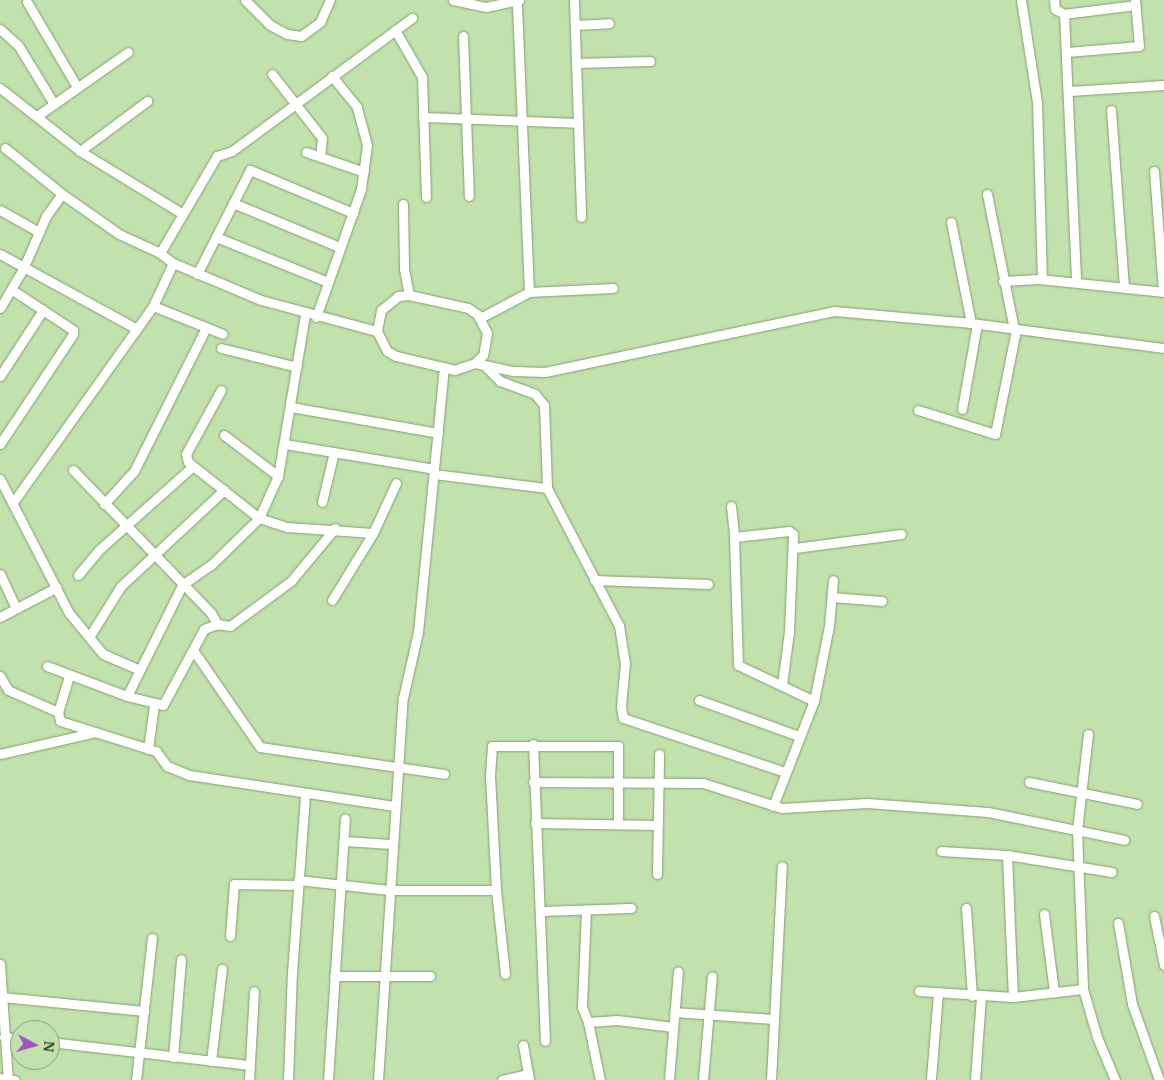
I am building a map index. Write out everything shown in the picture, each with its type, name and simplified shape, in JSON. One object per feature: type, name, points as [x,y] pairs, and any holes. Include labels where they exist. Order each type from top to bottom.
[{"type":"street","points":[[245,0],[270,25],[287,34],[301,36],[320,22],[330,0]]},
{"type":"street","points":[[453,0],[486,7],[518,0],[528,292]]},
{"type":"street","points":[[1021,0],[1037,102],[1042,279]]},
{"type":"street","points":[[1054,0],[1055,9],[1064,14],[1135,3],[1140,46],[1067,52]]},
{"type":"street","points":[[1094,0],[1095,10]]},
{"type":"street","points":[[27,2],[78,87]]},
{"type":"street","points":[[574,2],[581,217]]},
{"type":"street","points":[[1064,14],[1070,91],[1071,196],[1076,282]]},
{"type":"street","points":[[160,253],[181,213],[217,156],[232,151],[412,18]]},
{"type":"street","points":[[575,25],[609,23]]},
{"type":"street","points":[[0,29],[18,45],[54,104]]},
{"type":"street","points":[[395,30],[422,77],[426,197]]},
{"type":"street","points":[[463,36],[469,196]]},
{"type":"street","points":[[37,116],[128,52]]},
{"type":"street","points":[[576,63],[650,61]]},
{"type":"street","points":[[272,74],[322,138],[320,157]]},
{"type":"street","points":[[316,317],[339,247],[353,212],[364,172],[367,145],[360,113],[332,76]]},
{"type":"street","points":[[1070,91],[1164,85]]},
{"type":"street","points":[[0,88],[80,151],[181,213]]},
{"type":"street","points":[[80,151],[147,101]]},
{"type":"street","points":[[1111,110],[1124,288]]},
{"type":"street","points":[[423,117],[578,123]]},
{"type":"street","points":[[5,148],[62,194],[119,234],[160,253],[173,263],[261,300],[316,317],[377,331]]},
{"type":"street","points":[[306,152],[364,172]]},
{"type":"street","points":[[197,274],[233,203],[254,169],[353,212]]},
{"type":"street","points":[[1003,281],[1042,279],[1164,292],[1154,171]]},
{"type":"street","points":[[0,308],[23,269],[39,232],[62,194]]},
{"type":"street","points":[[918,410],[995,434],[1015,330],[1003,281],[987,194]]},
{"type":"street","points":[[233,203],[339,247]]},
{"type":"street","points":[[403,204],[404,269],[409,295]]},
{"type":"street","points":[[0,210],[39,232]]},
{"type":"street","points":[[951,222],[974,324],[962,409]]},
{"type":"street","points":[[216,237],[328,282]]},
{"type":"street","points":[[0,254],[23,269],[135,328]]},
{"type":"street","points":[[14,501],[135,328],[153,306],[173,263]]},
{"type":"street","points":[[480,318],[528,292],[612,288]]},
{"type":"street","points":[[0,444],[74,334],[73,330],[11,289]]},
{"type":"street","points":[[409,295],[468,308],[480,318],[487,333],[487,344],[475,363],[460,369],[444,367],[396,356],[383,346],[377,331],[381,310],[398,296],[409,295]]},
{"type":"street","points":[[153,306],[223,334]]},
{"type":"street","points":[[0,376],[44,310]]},
{"type":"street","points":[[486,368],[545,372],[817,312],[974,324],[1164,348]]},
{"type":"street","points":[[127,696],[182,585],[211,565],[259,518],[278,476],[298,367],[305,314]]},
{"type":"street","points":[[104,504],[134,470],[206,328]]},
{"type":"street","points":[[221,348],[298,367]]},
{"type":"street","points":[[475,363],[486,368],[500,382],[535,394],[544,405],[547,488],[619,626],[623,643],[623,718],[785,772]]},
{"type":"street","points":[[378,1080],[382,976],[397,767],[406,674],[418,632],[444,367]]},
{"type":"street","points":[[221,390],[186,454],[193,466],[259,518],[287,527],[336,528],[373,533]]},
{"type":"street","points":[[291,407],[438,433]]},
{"type":"street","points":[[224,435],[278,476]]},
{"type":"street","points":[[284,444],[434,472],[547,488]]},
{"type":"street","points":[[322,502],[334,452]]},
{"type":"street","points":[[78,575],[126,525],[193,466]]},
{"type":"street","points":[[73,470],[211,613],[217,624]]},
{"type":"street","points":[[0,479],[14,501],[69,613],[108,657],[140,670]]},
{"type":"street","points":[[332,600],[373,533],[396,483]]},
{"type":"street","points":[[89,637],[121,586],[154,553],[224,490]]},
{"type":"street","points":[[731,506],[734,537],[738,665],[814,701]]},
{"type":"street","points":[[48,666],[69,676],[158,706],[166,701],[204,630],[217,624],[230,626],[290,581],[336,528]]},
{"type":"street","points":[[734,537],[789,531],[793,534],[795,548],[782,685]]},
{"type":"street","points":[[795,548],[900,534]]},
{"type":"street","points":[[0,574],[16,608]]},
{"type":"street","points":[[594,580],[708,584]]},
{"type":"street","points":[[773,806],[814,701],[832,597],[833,580]]},
{"type":"street","points":[[0,616],[57,587]]},
{"type":"street","points":[[832,597],[882,601]]},
{"type":"street","points":[[192,650],[260,747],[444,774]]},
{"type":"street","points":[[0,676],[8,690],[58,712]]},
{"type":"street","points":[[69,676],[58,712],[60,721],[148,749],[159,754],[167,766],[189,775],[394,806]]},
{"type":"street","points":[[699,700],[799,736]]},
{"type":"street","points":[[148,749],[154,704]]},
{"type":"street","points":[[0,754],[96,732]]},
{"type":"street","points":[[1088,734],[1079,793],[1077,830],[1083,989],[1097,1037],[1115,1080]]},
{"type":"street","points":[[533,744],[533,782],[545,1041]]},
{"type":"street","points":[[505,974],[496,890],[490,751],[496,745],[618,746],[618,823]]},
{"type":"street","points":[[657,874],[660,754]]},
{"type":"street","points":[[533,782],[703,784],[773,806],[867,802],[969,810],[1124,840]]},
{"type":"street","points":[[1029,782],[1137,804]]},
{"type":"street","points":[[288,1080],[298,883],[305,794]]},
{"type":"street","points":[[328,1080],[345,820]]},
{"type":"street","points":[[535,823],[658,825]]},
{"type":"street","points":[[344,841],[391,844]]},
{"type":"street","points":[[941,851],[1007,855],[1112,872]]},
{"type":"street","points":[[1007,855],[1012,997]]},
{"type":"street","points":[[771,1080],[782,866]]},
{"type":"street","points":[[230,936],[234,884],[298,883],[388,890],[496,890]]},
{"type":"street","points":[[540,912],[631,908]]},
{"type":"street","points":[[966,908],[976,996],[975,1080]]},
{"type":"street","points":[[586,910],[582,1007],[588,1022],[600,1080]]},
{"type":"street","points":[[1044,914],[1054,992]]},
{"type":"street","points":[[1154,916],[1164,965]]},
{"type":"street","points":[[1118,922],[1132,1004],[1159,1080]]},
{"type":"street","points":[[136,1080],[152,938]]},
{"type":"street","points":[[173,1057],[181,959]]},
{"type":"street","points":[[0,964],[2,1032],[8,1079]]},
{"type":"street","points":[[211,1061],[222,969]]},
{"type":"street","points":[[668,1080],[678,971]]},
{"type":"street","points":[[334,976],[430,976]]},
{"type":"street","points":[[703,1080],[712,976]]},
{"type":"street","points":[[919,991],[1012,997],[1083,989]]},
{"type":"street","points":[[249,1080],[254,991]]},
{"type":"street","points":[[931,1078],[938,993]]},
{"type":"street","points":[[2,997],[144,1011]]},
{"type":"street","points":[[674,1012],[773,1019]]},
{"type":"street","points":[[588,1022],[617,1020],[673,1027]]},
{"type":"street","points":[[60,1043],[250,1066]]},
{"type":"street","points":[[502,1080],[529,1077],[523,1045]]}]
